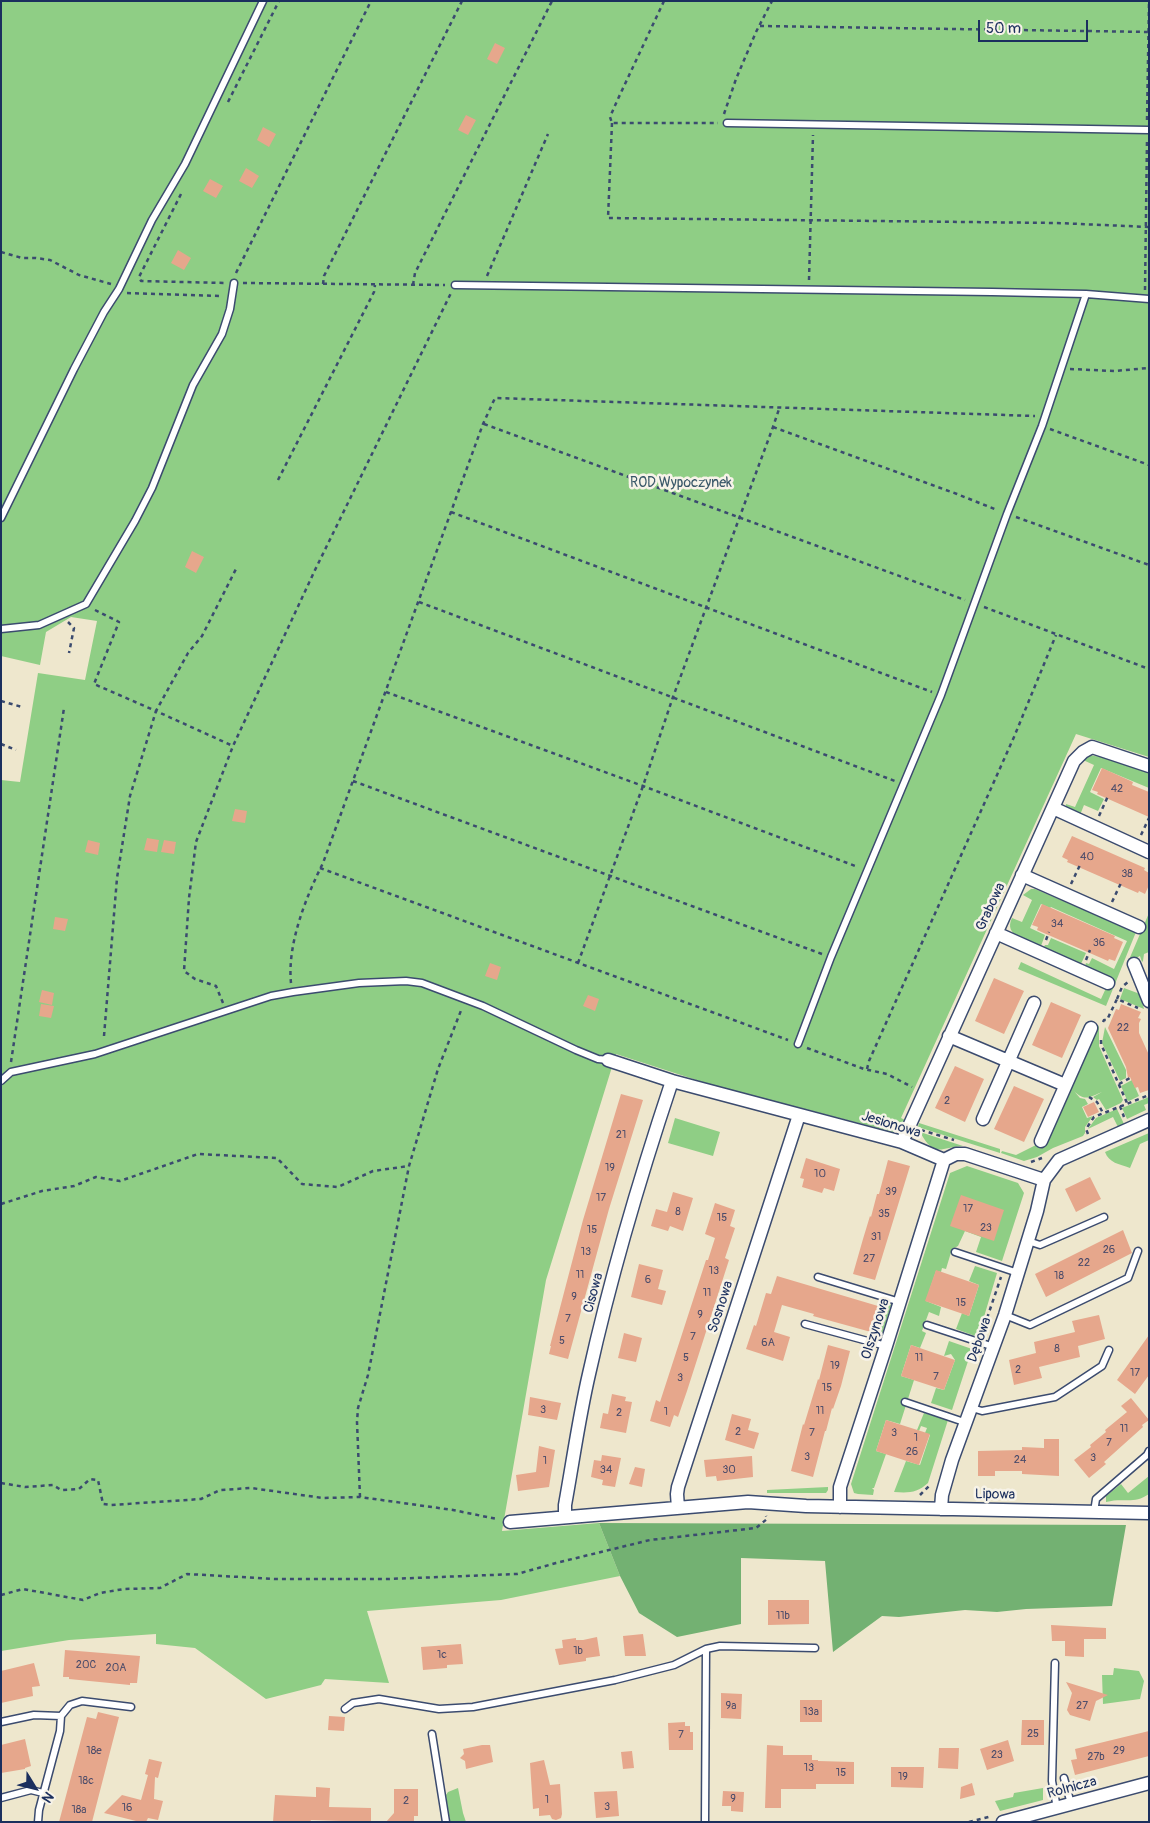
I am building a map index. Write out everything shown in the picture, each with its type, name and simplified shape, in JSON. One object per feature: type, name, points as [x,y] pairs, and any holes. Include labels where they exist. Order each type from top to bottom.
[{"type":"street","name":"Grabowa","points":[[902,1142],[1074,761],[1083,752],[1092,748],[1149,766]]},
{"type":"street","points":[[1053,808],[1149,852]]},
{"type":"street","points":[[1022,875],[1139,927]]},
{"type":"street","points":[[996,932],[1108,983]]},
{"type":"street","points":[[1135,968],[1147,1006]]},
{"type":"street","points":[[983,1119],[1034,1003]]},
{"type":"street","points":[[1041,1140],[1065,1085],[1098,1029]]},
{"type":"street","points":[[949,1036],[1065,1085]]},
{"type":"street","name":"Jesionowa","points":[[608,1060],[672,1081],[902,1142],[944,1160]]},
{"type":"street","name":"Cisowa","points":[[565,1517],[565,1505],[581,1411],[601,1322],[627,1228],[672,1081]]},
{"type":"street","name":"Sosnowa","points":[[678,1508],[678,1487],[799,1115]]},
{"type":"street","points":[[944,1160],[956,1154],[965,1154],[1044,1180],[1059,1160],[1149,1120]]},
{"type":"street","name":"Olszynowa","points":[[840,1507],[840,1487],[944,1160]]},
{"type":"street","name":"Dębowa","points":[[942,1509],[942,1495],[952,1460],[1005,1315],[1028,1242],[1044,1180]]},
{"type":"street","name":"Lipowa","points":[[510,1522],[748,1502],[840,1507],[1149,1513]]},
{"type":"street","name":"Rolnicza","points":[[1003,1822],[1149,1783]]},
{"type":"lane","points":[[1,518],[74,369],[104,312],[119,289],[152,220],[186,164],[263,1]]},
{"type":"lane","points":[[727,123],[1148,130]]},
{"type":"lane","points":[[1,629],[39,625],[86,604],[135,521],[152,488],[193,385],[222,334],[234,283]]},
{"type":"lane","points":[[455,285],[1086,294],[1147,299]]},
{"type":"lane","points":[[798,1044],[831,957],[941,695],[976,604],[1007,514],[1042,426],[1086,294]]},
{"type":"lane","points":[[1,1081],[12,1072],[95,1054],[271,996],[359,983],[406,981],[438,988],[465,1001],[483,1006],[510,1018],[576,1050],[598,1059],[608,1060]]},
{"type":"lane","points":[[1028,1242],[1040,1244],[1104,1217]]},
{"type":"lane","points":[[1005,1315],[1030,1325],[1128,1278],[1138,1251]]},
{"type":"lane","points":[[955,1252],[1018,1272]]},
{"type":"lane","points":[[818,1276],[900,1302]]},
{"type":"lane","points":[[805,1324],[886,1346]]},
{"type":"lane","points":[[927,1325],[994,1347]]},
{"type":"lane","points":[[972,1408],[982,1411],[1055,1397],[1102,1366],[1109,1350]]},
{"type":"lane","points":[[906,1402],[967,1423]]},
{"type":"lane","points":[[1094,1512],[1096,1499],[1147,1455],[1149,1451]]},
{"type":"lane","points":[[345,1709],[353,1703],[379,1699],[439,1709],[473,1707],[615,1680],[674,1665],[706,1649],[720,1646],[815,1648]]},
{"type":"lane","points":[[705,1822],[706,1649]]},
{"type":"lane","points":[[1055,1663],[1052,1781],[1057,1808]]},
{"type":"lane","points":[[38,1822],[43,1793],[60,1731],[61,1716],[70,1705],[82,1701],[132,1707]]},
{"type":"lane","points":[[1,1722],[34,1715],[61,1716]]},
{"type":"lane","points":[[432,1734],[446,1822]]},
{"type":"lane","points":[[1064,1778],[1071,1804]]},
{"type":"lane","points":[[1,1798],[31,1790],[43,1793]]},
{"type":"path","points":[[234,283],[236,272],[372,1]]},
{"type":"path","points":[[323,284],[324,276],[462,1]]},
{"type":"path","points":[[413,285],[415,273],[552,1]]},
{"type":"path","points":[[664,1],[610,117],[612,123],[608,218],[1147,227]]},
{"type":"path","points":[[612,123],[727,123],[724,113],[772,1]]},
{"type":"path","points":[[1147,299],[1149,2]]},
{"type":"path","points":[[760,26],[1148,32]]},
{"type":"path","points":[[809,289],[813,124]]},
{"type":"path","points":[[486,285],[487,274],[548,134]]},
{"type":"path","points":[[1,252],[22,258],[50,260],[79,275],[109,283],[128,293],[232,296]]},
{"type":"path","points":[[141,281],[455,285],[315,570],[233,746],[196,842],[188,898],[184,971],[195,979],[216,986],[225,1012]]},
{"type":"path","points":[[278,480],[374,292],[375,284]]},
{"type":"path","points":[[1062,368],[1114,371],[1149,368]]},
{"type":"path","points":[[292,992],[290,968],[292,944],[483,424],[495,398],[779,409],[1036,416],[1044,419]]},
{"type":"path","points":[[578,963],[779,409]]},
{"type":"path","points":[[483,424],[582,458],[1149,669]]},
{"type":"path","points":[[1042,426],[1149,465]]},
{"type":"path","points":[[774,427],[1149,565]]},
{"type":"path","points":[[451,512],[941,695]]},
{"type":"path","points":[[104,1036],[117,878],[129,805],[156,711],[188,653],[202,636],[237,567]]},
{"type":"path","points":[[419,602],[904,784]]},
{"type":"path","points":[[86,604],[119,622],[94,684],[233,746]]},
{"type":"path","points":[[66,620],[74,628],[69,652]]},
{"type":"path","points":[[867,1069],[1010,746],[1056,634]]},
{"type":"path","points":[[386,692],[643,786],[867,871]]},
{"type":"path","points":[[1,701],[22,707]]},
{"type":"path","points":[[12,1072],[11,1059],[64,708]]},
{"type":"path","points":[[1,744],[16,750]]},
{"type":"path","points":[[353,780],[831,957]]},
{"type":"path","points":[[1095,827],[1108,796]]},
{"type":"path","points":[[1136,846],[1149,818]]},
{"type":"path","points":[[1066,895],[1080,865]]},
{"type":"path","points":[[320,868],[798,1044],[886,1074],[924,1092]]},
{"type":"path","points":[[1108,913],[1121,883]]},
{"type":"path","points":[[1106,1025],[1122,987],[1135,968]]},
{"type":"path","points":[[1117,999],[1147,1006]]},
{"type":"path","points":[[360,1497],[358,1408],[368,1375],[409,1166],[438,1069],[465,1001]]},
{"type":"path","points":[[1107,1020],[1104,1020],[1098,1029],[1101,1044],[1127,1104]]},
{"type":"path","points":[[1119,1084],[1129,1077]]},
{"type":"path","points":[[1089,1097],[1098,1102],[1103,1113]]},
{"type":"path","points":[[1120,1106],[1124,1118]]},
{"type":"path","points":[[1,1204],[42,1191],[74,1186],[96,1177],[120,1181],[198,1154],[277,1158],[302,1184],[338,1187],[373,1171],[409,1166]]},
{"type":"path","points":[[979,1342],[1004,1268]]},
{"type":"path","points":[[1,1483],[25,1487],[53,1485],[61,1490],[79,1489],[90,1479],[98,1480],[102,1504],[111,1506],[201,1499],[220,1490],[251,1488],[323,1498],[360,1497],[453,1510],[510,1522]]},
{"type":"path","points":[[1,1595],[23,1589],[83,1600],[100,1593],[124,1589],[160,1588],[187,1574],[276,1579],[388,1579],[517,1574],[650,1540],[756,1528],[767,1519],[765,1515]]},
{"type":"green space","name":"ROD Wypoczynek","points":[[1,1],[1149,1],[1149,757],[1076,734],[901,1118],[905,1120],[901,1128],[893,1132],[721,1088],[616,1054],[546,1280],[502,1531],[599,1523],[620,1576],[501,1600],[367,1611],[389,1683],[325,1679],[321,1685],[266,1699],[195,1648],[156,1644],[156,1634],[69,1640],[1,1651],[1,780],[20,782],[38,673],[85,680],[97,621],[71,617],[46,632],[40,665],[1,656]]},
{"type":"green space","points":[[1089,755],[1101,757],[1149,773],[1149,788],[1101,768],[1090,792],[1104,799],[1098,811],[1084,805],[1080,815],[1066,809],[1066,804],[1075,807],[1094,765],[1083,760]]},
{"type":"green space","points":[[1031,889],[1035,889],[1136,932],[1106,1006],[1018,969],[1021,962],[1101,999],[1111,977],[1085,966],[1086,963],[1089,964],[1092,958],[1114,969],[1127,941],[1041,904],[1030,928],[1045,935],[1041,946],[1023,939],[1014,933],[1010,924],[1012,918],[1022,922],[1032,900],[1023,895]]},
{"type":"green space","points":[[1149,913],[1149,952],[1144,954],[1142,962],[1140,956],[1128,962]]},
{"type":"green space","points":[[1051,938],[1086,953],[1081,964],[1044,947],[1048,945]]},
{"type":"green space","points":[[1124,988],[1140,994],[1144,1009],[1120,999]]},
{"type":"green space","points":[[1099,1025],[1099,1046],[1123,1100],[1121,1103],[1106,1110],[1099,1099],[1097,1100],[1093,1097],[1102,1092],[1091,1097],[1085,1097],[1074,1091],[1080,1098],[1085,1099],[1088,1104],[1082,1107],[1087,1118],[1093,1116],[1085,1127],[1083,1136],[1024,1161],[1001,1153],[1002,1151],[1016,1155],[1048,1139]]},
{"type":"green space","points":[[1105,1027],[1126,1070],[1126,1078],[1120,1081],[1102,1043]]},
{"type":"green space","points":[[1132,1080],[1139,1096],[1129,1101],[1121,1086]]},
{"type":"green space","points":[[1149,1097],[1149,1103],[1144,1105],[1146,1110],[1127,1119],[1122,1108]]},
{"type":"green space","points":[[1117,1109],[1124,1124],[1118,1127],[1113,1117],[1088,1129],[1096,1118]]},
{"type":"green space","points":[[675,1118],[720,1132],[713,1156],[668,1143]]},
{"type":"green space","points":[[919,1123],[1000,1149],[1000,1153],[918,1127]]},
{"type":"green space","points":[[920,1132],[963,1146],[934,1149]]},
{"type":"green space","points":[[1149,1133],[1149,1140],[1140,1144],[1130,1168],[1115,1163],[1109,1159],[1105,1152]]},
{"type":"green space","points":[[967,1166],[1018,1183],[1024,1193],[1002,1261],[976,1252],[981,1237],[965,1231],[958,1246],[952,1249],[946,1269],[942,1268],[941,1272],[936,1271],[926,1301],[941,1307],[939,1316],[929,1312],[922,1331],[926,1333],[920,1348],[911,1345],[901,1376],[914,1380],[900,1424],[886,1420],[876,1451],[886,1454],[874,1488],[872,1488],[874,1490],[873,1495],[854,1493],[851,1484],[950,1173]]},
{"type":"green space","points":[[975,1266],[997,1273],[978,1337],[956,1329],[962,1313],[969,1316],[979,1285],[969,1281]]},
{"type":"green space","points":[[885,1301],[891,1305],[881,1337],[875,1339],[871,1337],[880,1304]]},
{"type":"green space","points":[[949,1341],[972,1349],[952,1410],[931,1403],[936,1388],[944,1390],[955,1360],[951,1354],[944,1356]]},
{"type":"green space","points":[[924,1413],[948,1420],[928,1483],[913,1492],[894,1492],[906,1461],[920,1465],[930,1435],[925,1433],[927,1428],[921,1426],[919,1431],[917,1430]]},
{"type":"green space","points":[[1149,1476],[1149,1494],[1133,1500],[1106,1502],[1106,1496],[1121,1484],[1128,1493]]},
{"type":"green space","points":[[828,1487],[826,1493],[767,1493],[767,1490]]},
{"type":"green space","points":[[599,1523],[1126,1525],[1112,1606],[997,1612],[965,1610],[899,1617],[882,1616],[833,1652],[825,1561],[741,1558],[741,1624],[677,1637],[639,1613],[620,1576]]},
{"type":"green space","points":[[1114,1668],[1139,1671],[1144,1681],[1140,1699],[1103,1704],[1102,1675],[1113,1675]]},
{"type":"green space","points":[[458,1788],[466,1822],[450,1822],[446,1795],[448,1792]]},
{"type":"green space","points":[[1043,1788],[1043,1800],[1000,1811],[995,1801],[1013,1797],[1014,1793]]},
{"type":"building","points":[[495,43],[505,48],[497,64],[487,59]]},
{"type":"building","points":[[466,115],[476,120],[468,135],[458,130]]},
{"type":"building","points":[[263,127],[276,134],[269,147],[257,140]]},
{"type":"building","points":[[246,168],[259,176],[252,188],[239,181]]},
{"type":"building","points":[[210,179],[223,186],[216,198],[203,191]]},
{"type":"building","points":[[178,250],[191,258],[184,270],[171,263]]},
{"type":"building","points":[[192,551],[204,557],[196,573],[185,567]]},
{"type":"building","points":[[1102,768],[1133,782],[1132,785],[1149,792],[1149,817],[1092,790]]},
{"type":"building","points":[[235,809],[247,811],[245,823],[232,821]]},
{"type":"building","points":[[1072,836],[1145,868],[1144,870],[1149,873],[1149,885],[1145,894],[1139,891],[1138,893],[1067,862],[1068,860],[1062,857]]},
{"type":"building","points":[[147,838],[159,840],[157,852],[144,850]]},
{"type":"building","points":[[88,840],[100,843],[98,855],[85,852]]},
{"type":"building","points":[[164,840],[176,842],[174,854],[161,852]]},
{"type":"building","points":[[1042,904],[1115,936],[1114,938],[1123,942],[1115,961],[1109,959],[1108,961],[1037,930],[1038,927],[1032,925]]},
{"type":"building","points":[[55,917],[68,919],[65,931],[53,929]]},
{"type":"building","points":[[490,963],[501,967],[497,980],[485,976]]},
{"type":"building","points":[[994,978],[1024,991],[1004,1034],[975,1021]]},
{"type":"building","points":[[42,990],[54,993],[52,1005],[39,1002]]},
{"type":"building","points":[[588,995],[599,999],[595,1011],[583,1006]]},
{"type":"building","points":[[1051,1002],[1081,1015],[1062,1058],[1032,1045]]},
{"type":"building","points":[[41,1004],[54,1006],[51,1018],[39,1016]]},
{"type":"building","points":[[1121,1004],[1141,1012],[1138,1018],[1141,1019],[1139,1033],[1149,1055],[1149,1090],[1140,1093],[1138,1087],[1135,1088],[1130,1077],[1128,1078],[1126,1067],[1108,1028],[1116,1009],[1119,1010]]},
{"type":"building","points":[[955,1066],[984,1079],[965,1122],[935,1108]]},
{"type":"building","points":[[1014,1086],[1044,1099],[1024,1142],[994,1129]]},
{"type":"building","points":[[621,1094],[643,1100],[609,1209],[568,1359],[549,1354],[550,1346],[583,1220]]},
{"type":"building","points":[[1094,1102],[1099,1112],[1088,1117],[1083,1107]]},
{"type":"building","points":[[806,1158],[840,1169],[834,1191],[824,1188],[822,1193],[802,1187],[804,1179],[800,1178]]},
{"type":"building","points":[[888,1160],[910,1166],[875,1280],[853,1274]]},
{"type":"building","points":[[1090,1177],[1101,1199],[1076,1212],[1065,1189]]},
{"type":"building","points":[[673,1192],[693,1198],[683,1231],[670,1226],[668,1231],[651,1226],[656,1209],[667,1212]]},
{"type":"building","points":[[961,1195],[1004,1210],[994,1241],[950,1226]]},
{"type":"building","points":[[715,1203],[735,1210],[730,1226],[735,1228],[725,1258],[729,1260],[678,1417],[674,1415],[670,1427],[650,1421],[656,1400],[660,1402],[706,1260],[708,1260],[715,1238],[705,1234]]},
{"type":"building","points":[[1123,1230],[1132,1253],[1046,1297],[1035,1274]]},
{"type":"building","points":[[639,1264],[663,1270],[658,1289],[666,1291],[662,1305],[631,1297]]},
{"type":"building","points":[[936,1270],[979,1285],[969,1316],[925,1301]]},
{"type":"building","points":[[777,1276],[878,1306],[871,1332],[813,1316],[814,1314],[782,1305],[774,1332],[790,1337],[783,1361],[746,1349],[754,1325],[756,1326],[766,1293],[771,1294]]},
{"type":"building","points":[[1099,1315],[1105,1339],[1078,1346],[1080,1357],[1039,1367],[1042,1378],[1014,1385],[1009,1360],[1036,1353],[1034,1342],[1075,1332],[1072,1321]]},
{"type":"building","points":[[624,1333],[642,1338],[636,1362],[618,1358]]},
{"type":"building","points":[[1149,1335],[1149,1375],[1135,1394],[1117,1380]]},
{"type":"building","points":[[828,1345],[850,1351],[813,1477],[791,1471],[803,1424],[819,1380]]},
{"type":"building","points":[[911,1345],[955,1360],[944,1390],[901,1376]]},
{"type":"building","points":[[612,1394],[626,1397],[625,1401],[632,1402],[626,1433],[600,1428],[603,1413],[608,1414]]},
{"type":"building","points":[[530,1397],[561,1403],[557,1420],[528,1415]]},
{"type":"building","points":[[1131,1398],[1149,1420],[1104,1462],[1106,1464],[1089,1478],[1074,1460],[1091,1447],[1090,1445],[1106,1432],[1105,1430],[1127,1412],[1121,1406]]},
{"type":"building","points":[[732,1414],[751,1419],[748,1430],[759,1433],[754,1449],[725,1440]]},
{"type":"building","points":[[886,1420],[930,1434],[919,1465],[876,1451]]},
{"type":"building","points":[[1044,1439],[1059,1439],[1059,1476],[1022,1474],[1022,1471],[995,1471],[995,1476],[978,1476],[978,1451],[1022,1450],[1022,1447],[1044,1448]]},
{"type":"building","points":[[539,1446],[555,1450],[549,1487],[518,1491],[516,1475],[536,1472]]},
{"type":"building","points":[[602,1455],[621,1458],[615,1487],[602,1485],[603,1480],[591,1477],[594,1460],[601,1461]]},
{"type":"building","points":[[752,1456],[753,1477],[717,1481],[716,1476],[706,1477],[704,1460]]},
{"type":"building","points":[[635,1467],[645,1469],[642,1487],[629,1484]]},
{"type":"building","points":[[768,1600],[809,1600],[809,1624],[768,1625]]},
{"type":"building","points":[[1051,1625],[1106,1628],[1106,1639],[1084,1639],[1084,1657],[1065,1656],[1065,1641],[1052,1641]]},
{"type":"building","points":[[643,1634],[646,1656],[625,1656],[623,1636]]},
{"type":"building","points":[[597,1637],[600,1656],[586,1658],[586,1661],[559,1665],[555,1649],[563,1648],[562,1640],[576,1638],[576,1640],[583,1640]]},
{"type":"building","points":[[461,1644],[463,1664],[447,1665],[447,1668],[423,1670],[421,1647]]},
{"type":"building","points":[[65,1650],[140,1656],[137,1683],[130,1683],[130,1685],[63,1677]]},
{"type":"building","points":[[34,1663],[40,1686],[32,1687],[33,1696],[1,1703],[1,1671]]},
{"type":"building","points":[[1066,1682],[1108,1695],[1096,1701],[1090,1721],[1070,1715],[1067,1710],[1072,1693]]},
{"type":"building","points":[[721,1693],[742,1694],[741,1719],[721,1718]]},
{"type":"building","points":[[800,1700],[822,1700],[822,1722],[800,1722]]},
{"type":"building","points":[[98,1712],[119,1717],[92,1822],[59,1822],[87,1717],[96,1719]]},
{"type":"building","points":[[329,1716],[345,1717],[344,1731],[328,1730]]},
{"type":"building","points":[[1022,1720],[1044,1720],[1044,1745],[1021,1745]]},
{"type":"building","points":[[685,1722],[685,1726],[690,1726],[690,1732],[693,1732],[693,1750],[669,1750],[668,1723]]},
{"type":"building","points":[[1149,1731],[1149,1756],[1075,1775],[1071,1760],[1077,1759],[1075,1749]]},
{"type":"building","points":[[25,1739],[31,1766],[25,1769],[1,1773],[1,1745]]},
{"type":"building","points":[[1008,1740],[1014,1761],[987,1770],[980,1749]]},
{"type":"building","points":[[490,1745],[493,1762],[466,1769],[465,1761],[460,1758],[464,1754],[463,1749]]},
{"type":"building","points":[[767,1745],[783,1746],[783,1755],[812,1755],[812,1760],[818,1761],[854,1762],[854,1784],[816,1784],[816,1789],[781,1789],[781,1808],[765,1808]]},
{"type":"building","points":[[939,1748],[959,1748],[958,1769],[938,1768]]},
{"type":"building","points":[[632,1751],[634,1768],[623,1769],[621,1752]]},
{"type":"building","points":[[149,1759],[162,1762],[158,1778],[155,1777],[154,1799],[163,1801],[158,1820],[148,1818],[146,1822],[140,1822],[104,1813],[122,1795],[141,1800],[148,1775],[145,1774]]},
{"type":"building","points":[[544,1760],[550,1785],[560,1784],[562,1814],[561,1818],[556,1820],[552,1819],[550,1815],[539,1816],[539,1808],[533,1809],[530,1763]]},
{"type":"building","points":[[891,1767],[924,1767],[923,1788],[891,1787]]},
{"type":"building","points":[[972,1783],[975,1795],[960,1799],[961,1787]]},
{"type":"building","points":[[316,1787],[330,1788],[329,1807],[371,1808],[371,1822],[311,1820],[310,1822],[273,1822],[275,1795],[316,1797]]},
{"type":"building","points":[[394,1789],[418,1789],[418,1816],[414,1816],[414,1822],[386,1822],[394,1813]]},
{"type":"building","points":[[617,1791],[619,1816],[596,1818],[594,1792]]},
{"type":"building","points":[[723,1791],[744,1792],[743,1812],[731,1811],[731,1806],[722,1806]]}]
